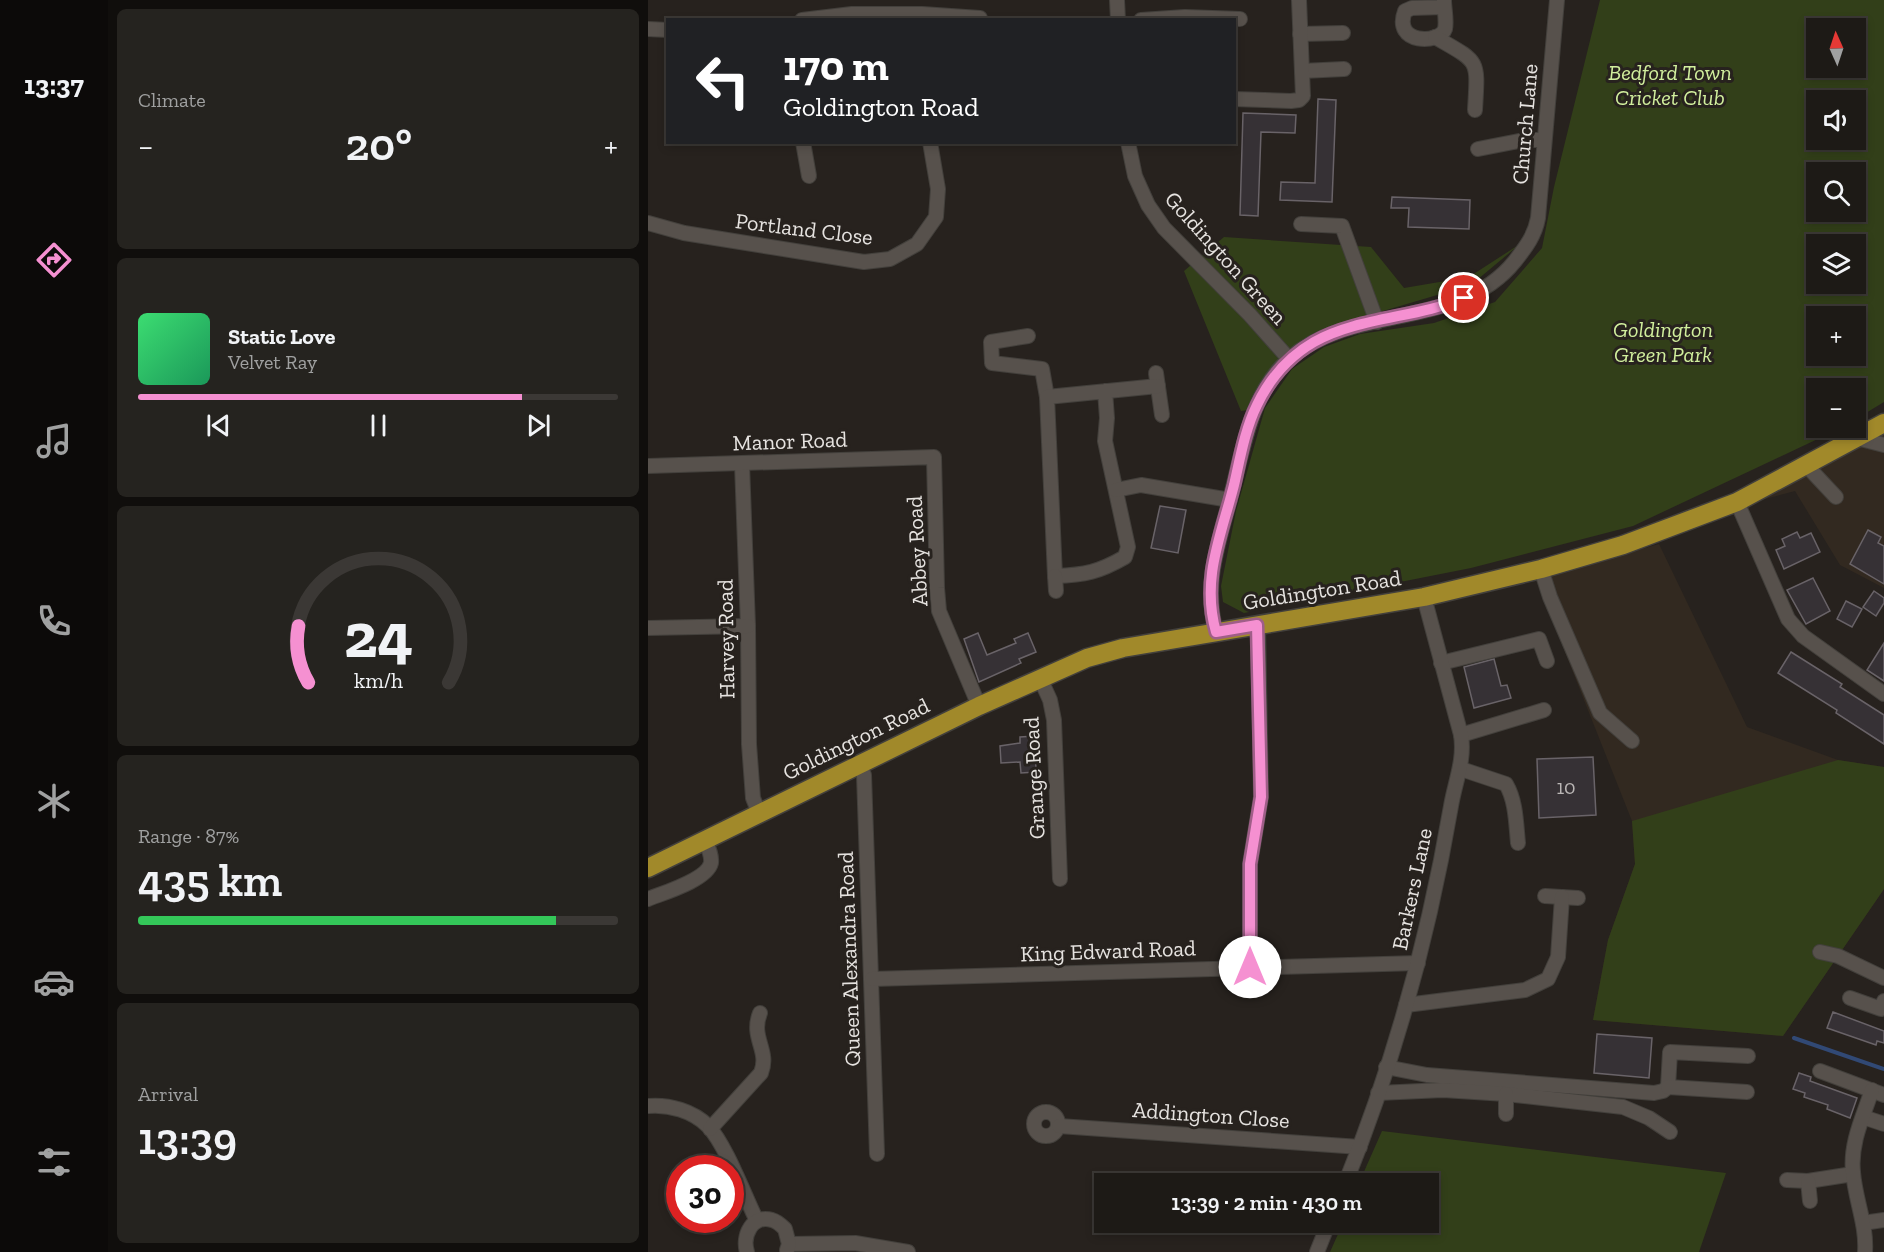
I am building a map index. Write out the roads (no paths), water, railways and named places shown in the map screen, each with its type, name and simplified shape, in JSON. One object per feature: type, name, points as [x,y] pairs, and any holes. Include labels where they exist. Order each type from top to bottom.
[{"type":"main road","name":"Goldington Road","points":[[1866,433],[1884,423]]},
{"type":"main road","name":"Goldington Road","points":[[648,868],[979,706],[1087,658],[1123,648],[1424,597],[1541,569],[1623,545],[1737,502],[1857,438]]},
{"type":"street","points":[[1117,0],[1118,18]]},
{"type":"street","points":[[1236,99],[1290,101],[1299,100],[1303,96],[1299,0]]},
{"type":"street","name":"Church Lane","points":[[1525,249],[1535,231],[1538,218],[1557,0]]},
{"type":"street","points":[[1444,4],[1445,28],[1442,34],[1435,37],[1408,35],[1404,29],[1403,18],[1406,11],[1412,8],[1444,4]]},
{"type":"street","points":[[819,18],[852,14],[922,14],[980,18]]},
{"type":"street","points":[[1170,18],[1212,18]]},
{"type":"street","points":[[1236,19],[1240,19]]},
{"type":"street","points":[[648,29],[666,30]]},
{"type":"street","points":[[1300,34],[1343,33]]},
{"type":"street","points":[[1435,37],[1468,57],[1475,64],[1477,76],[1475,110]]},
{"type":"street","points":[[1302,71],[1344,69]]},
{"type":"street","points":[[1478,150],[1524,141],[1544,140]]},
{"type":"street","points":[[803,144],[809,176]]},
{"type":"street","name":"Portland Close","points":[[648,223],[684,233],[864,262],[890,259],[917,244],[936,217],[938,189],[930,144]]},
{"type":"street","name":"Goldington Green","points":[[1129,145],[1135,176],[1148,205],[1164,228],[1250,315],[1289,359]]},
{"type":"street","points":[[1301,225],[1342,226],[1377,322]]},
{"type":"street","name":"Goldington Green","points":[[1216,632],[1211,612],[1210,581],[1215,551],[1256,406],[1272,380],[1289,359],[1316,341],[1345,330],[1447,305],[1480,291],[1507,271],[1525,249]]},
{"type":"street","points":[[1028,336],[991,342],[992,363],[1042,369],[1047,397],[1056,591]]},
{"type":"street","points":[[1047,397],[1105,391],[1157,379],[1162,415]]},
{"type":"street","points":[[1055,576],[1080,575],[1105,569],[1125,557],[1128,547],[1105,441],[1107,418],[1105,391]]},
{"type":"street","points":[[1857,438],[1884,445]]},
{"type":"street","name":"Manor Road","points":[[648,466],[934,457]]},
{"type":"street","name":"Abbey Road","points":[[934,457],[939,611],[979,706]]},
{"type":"street","name":"Harvey Road","points":[[742,464],[748,626],[749,744],[753,798],[759,813]]},
{"type":"street","points":[[1806,465],[1836,497]]},
{"type":"street","points":[[1116,490],[1141,485],[1230,500]]},
{"type":"street","points":[[1737,502],[1788,620],[1803,636],[1884,694]]},
{"type":"street","points":[[1541,569],[1550,597],[1600,713],[1632,741]]},
{"type":"street","name":"Barkers Lane","points":[[1349,1173],[1378,1093],[1418,963],[1442,860],[1452,801],[1461,769],[1463,745],[1461,735],[1424,597]]},
{"type":"street","points":[[1250,967],[1250,864],[1261,797],[1257,625]]},
{"type":"street","points":[[648,628],[748,626]]},
{"type":"street","points":[[1441,663],[1539,639],[1547,661]]},
{"type":"street","name":"Grange Road","points":[[1040,678],[1050,700],[1054,720],[1060,879]]},
{"type":"street","points":[[1461,735],[1544,710]]},
{"type":"street","name":"Queen Alexandra Road","points":[[859,764],[864,775],[877,1154]]},
{"type":"street","points":[[1461,769],[1506,784],[1511,792],[1515,808],[1518,843]]},
{"type":"street","points":[[648,899],[686,884],[704,873],[711,864],[710,851],[705,840]]},
{"type":"street","points":[[1545,896],[1578,898]]},
{"type":"street","points":[[1406,1005],[1525,990],[1548,979],[1558,957],[1562,897]]},
{"type":"street","points":[[1820,952],[1838,956],[1884,978]]},
{"type":"street","name":"King Edward Road","points":[[872,979],[1418,963]]},
{"type":"street","points":[[1850,998],[1881,1009],[1884,1000]]},
{"type":"street","points":[[710,1129],[761,1073],[764,1056],[755,1028],[760,1013]]},
{"type":"street","points":[[1668,1087],[1670,1052],[1748,1056]]},
{"type":"street","points":[[1386,1067],[1427,1075],[1565,1087],[1654,1093],[1668,1087],[1747,1092]]},
{"type":"street","points":[[1820,1071],[1878,1092],[1863,1117],[1852,1155],[1853,1174],[1863,1223],[1865,1252]]},
{"type":"street","points":[[1378,1093],[1443,1090],[1506,1094],[1623,1107],[1649,1118],[1670,1132]]},
{"type":"street","points":[[1506,1094],[1506,1114]]},
{"type":"street","points":[[648,1106],[677,1108],[691,1114],[710,1129],[720,1144],[757,1221]]},
{"type":"street","points":[[1863,1117],[1884,1124]]},
{"type":"street","name":"Addington Close","points":[[1059,1126],[1360,1147]]},
{"type":"street","points":[[1787,1180],[1808,1180],[1853,1174]]},
{"type":"street","points":[[1808,1180],[1810,1202]]},
{"type":"street","points":[[747,1252],[744,1243],[747,1230],[757,1221],[772,1220],[785,1229],[788,1248],[855,1243],[908,1252]]},
{"type":"street","points":[[1863,1223],[1884,1220]]},
{"type":"street","points":[[1317,1252],[1325,1233]]},
{"type":"waterway","points":[[1794,1038],[1884,1069]]},
{"type":"park label","name":"Bedford Town Cricket Club","points":[[1670,84]]},
{"type":"park label","name":"Goldington Green Park","points":[[1663,342]]}]
